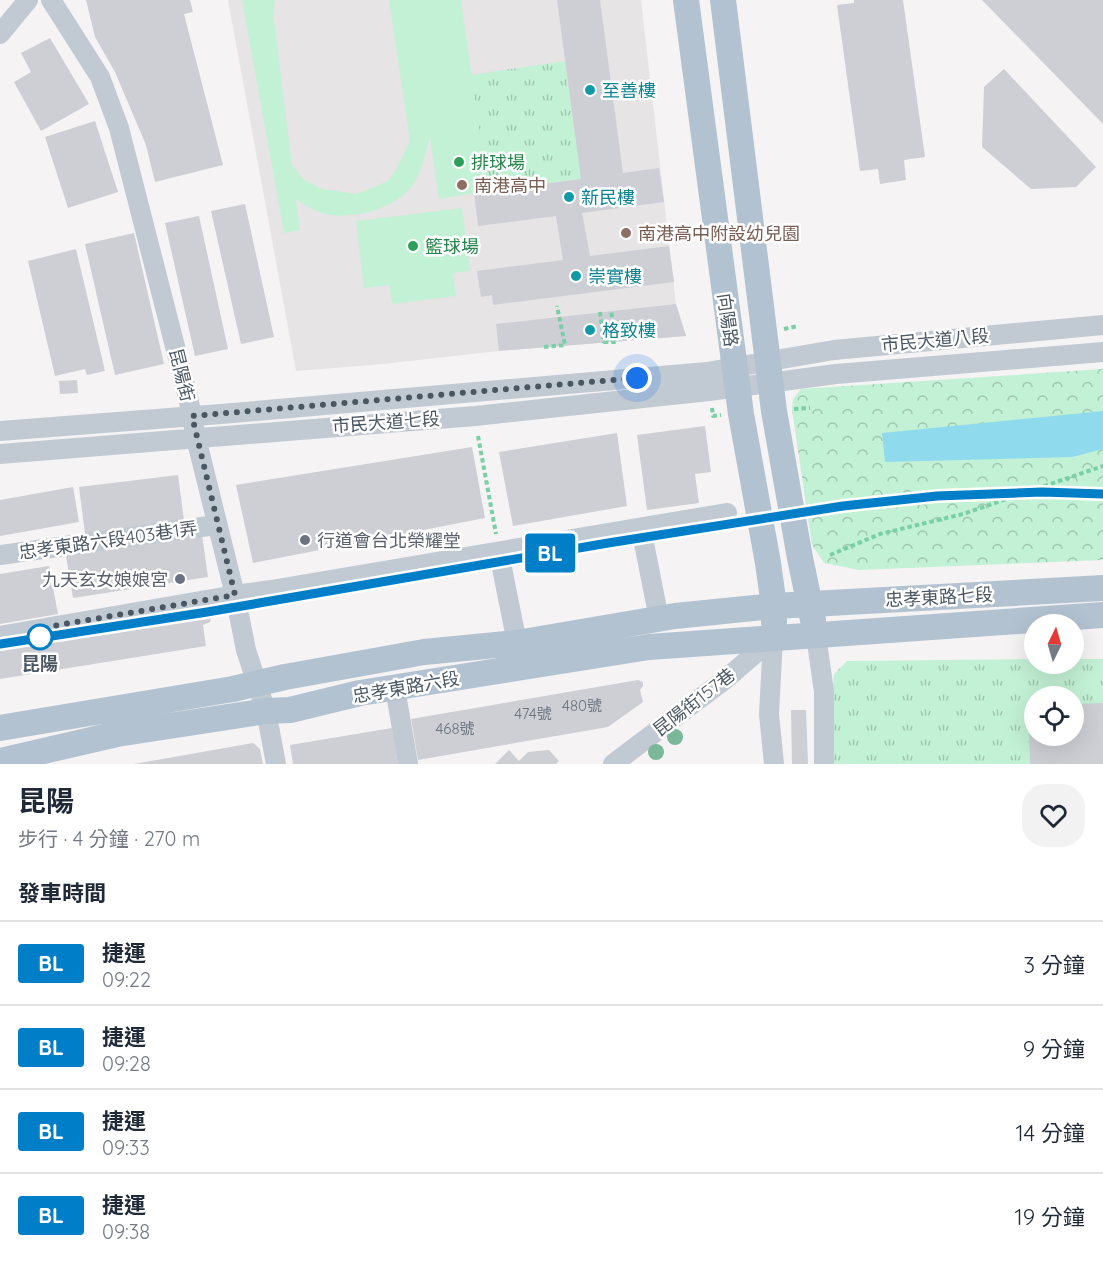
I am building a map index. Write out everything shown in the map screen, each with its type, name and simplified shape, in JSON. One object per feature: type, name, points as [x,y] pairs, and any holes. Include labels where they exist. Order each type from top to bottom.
[{"type":"main road","name":"向陽路","points":[[686,0],[736,377],[774,606],[773,638]]},
{"type":"main road","name":"向陽路","points":[[723,0],[770,373],[798,547],[816,635]]},
{"type":"main road","name":"忠孝東路七段","points":[[774,606],[1103,588]]},
{"type":"main road","name":"忠孝東路六段","points":[[0,728],[233,689],[424,652],[517,644],[659,619],[774,606]]},
{"type":"main road","name":"忠孝東路七段","points":[[816,635],[1103,615]]},
{"type":"main road","name":"忠孝東路六段","points":[[0,761],[32,759],[117,734],[266,711],[290,710],[360,693],[649,647],[816,635]]},
{"type":"street","points":[[0,34],[28,0]]},
{"type":"street","name":"昆陽街","points":[[51,0],[100,76],[119,128],[192,416],[246,650],[266,711],[276,764]]},
{"type":"street","name":"市民大道八段","points":[[770,373],[834,350],[1103,325]]},
{"type":"street","name":"市民大道八段","points":[[770,373],[836,374],[1103,352]]},
{"type":"street","name":"市民大道七段","points":[[0,453],[475,416],[770,373]]},
{"type":"street","name":"市民大道七段","points":[[0,431],[736,377]]},
{"type":"street","points":[[0,636],[727,513]]},
{"type":"street","name":"忠孝東路六段403巷1弄","points":[[0,555],[216,525]]},
{"type":"street","points":[[641,528],[659,619]]},
{"type":"street","points":[[500,553],[517,644]]},
{"type":"street","points":[[816,635],[824,692],[824,764]]},
{"type":"street","points":[[773,638],[769,714],[774,764]]},
{"type":"street","name":"昆陽街157巷","points":[[614,764],[727,678],[773,638]]},
{"type":"street","points":[[395,688],[408,764]]},
{"type":"path","points":[[544,347],[565,345],[557,306]]},
{"type":"path","points":[[600,312],[604,342],[616,342],[611,311]]},
{"type":"path","points":[[475,416],[500,553]]},
{"type":"path","points":[[831,555],[880,534],[963,514],[1103,466]]},
{"type":"shaded area","name":"南港高中","points":[[228,0],[641,0],[676,304],[686,336],[296,371]]},
{"type":"green space","points":[[242,0],[275,0],[273,12],[292,165],[303,179],[322,189],[357,194],[388,181],[410,141],[389,0],[461,0],[488,191],[439,199],[430,136],[416,180],[398,199],[371,211],[342,216],[316,211],[296,199],[300,230],[284,233]]},
{"type":"green space","points":[[565,61],[581,179],[488,191],[470,75]]},
{"type":"green space","name":"籃球場","points":[[462,208],[470,271],[453,273],[456,296],[392,304],[389,285],[364,288],[356,221]]},
{"type":"green space","points":[[1103,369],[1103,560],[859,570],[824,563],[812,545],[792,410],[793,399],[801,389]]},
{"type":"green space","points":[[1024,659],[1024,674],[1084,674],[1084,659],[1103,659],[1103,705],[1084,706],[1084,686],[1024,686],[1024,746],[1029,746],[1030,764],[834,764],[831,708],[834,674],[847,661]]},
{"type":"water","points":[[1103,411],[1103,449],[1072,457],[885,462],[882,433]]},
{"type":"building","points":[[86,0],[190,0],[193,12],[184,14],[223,165],[155,182],[146,145],[115,72],[95,37]]},
{"type":"building","points":[[557,0],[600,0],[623,173],[659,168],[664,202],[582,213],[590,256],[669,246],[674,282],[493,305],[492,295],[481,297],[477,271],[563,260],[556,216],[478,226],[474,193],[581,179]]},
{"type":"building","points":[[854,0],[903,0],[925,157],[904,160],[906,180],[880,184],[878,169],[860,171],[837,5],[854,3]]},
{"type":"building","points":[[982,0],[1103,0],[1103,124]]},
{"type":"building","points":[[50,38],[89,104],[41,131],[14,82],[31,72],[21,53]]},
{"type":"building","points":[[1004,69],[1096,167],[1076,187],[1031,189],[982,147],[984,87]]},
{"type":"building","points":[[95,121],[118,192],[68,208],[45,137]]},
{"type":"building","points":[[245,204],[274,337],[241,344],[211,211]]},
{"type":"building","points":[[199,216],[228,349],[195,356],[165,223]]},
{"type":"building","points":[[134,233],[164,364],[115,375],[85,244]]},
{"type":"building","points":[[76,249],[105,371],[87,375],[85,369],[55,376],[28,261]]},
{"type":"building","name":"格致樓","points":[[676,304],[686,336],[499,351],[496,324]]},
{"type":"building","points":[[77,380],[78,393],[60,394],[59,381]]},
{"type":"building","points":[[705,426],[711,472],[695,474],[699,503],[647,510],[637,435]]},
{"type":"building","points":[[617,433],[627,506],[513,526],[499,452]]},
{"type":"building","points":[[472,447],[485,518],[253,563],[236,485]]},
{"type":"building","points":[[178,475],[185,528],[86,541],[79,487]]},
{"type":"building","points":[[73,487],[79,522],[0,536],[0,500]]},
{"type":"building","points":[[202,535],[208,577],[73,598],[66,556]]},
{"type":"building","points":[[49,566],[58,614],[0,624],[0,574]]},
{"type":"building","points":[[210,609],[210,622],[203,625],[206,646],[0,679],[0,638]]},
{"type":"building","points":[[638,680],[643,682],[640,690],[643,702],[608,727],[418,760],[411,719]]},
{"type":"building","points":[[1103,703],[1103,764],[1030,764],[1029,746],[1084,746],[1084,704]]},
{"type":"building","points":[[791,710],[806,710],[808,764],[792,764]]},
{"type":"building","points":[[392,728],[398,764],[293,764],[290,745]]},
{"type":"building","points":[[253,743],[260,749],[263,764],[134,764]]},
{"type":"building","points":[[509,750],[519,761],[528,752],[549,750],[559,761],[556,764],[495,764]]},
{"type":"metro line","name":"BL","points":[[0,644],[207,612],[608,543],[843,506],[937,496],[1042,492],[1103,494]]},
{"type":"place","name":"至善樓","points":[[590,90]]},
{"type":"place","name":"排球場","points":[[459,162]]},
{"type":"place","name":"南港高中","points":[[462,185]]},
{"type":"place","name":"新民樓","points":[[569,197]]},
{"type":"place","name":"南港高中附設幼兒園","points":[[626,233]]},
{"type":"place","name":"籃球場","points":[[413,246]]},
{"type":"place","name":"崇實樓","points":[[576,276]]},
{"type":"place","name":"格致樓","points":[[590,330]]},
{"type":"place","name":"行道會台北榮耀堂","points":[[305,540]]},
{"type":"place","name":"九天玄女娘娘宮","points":[[180,579]]},
{"type":"place","name":"昆陽","points":[[40,637]]},
{"type":"route","points":[[40,637],[47,627],[235,595],[192,416],[637,378]]}]
